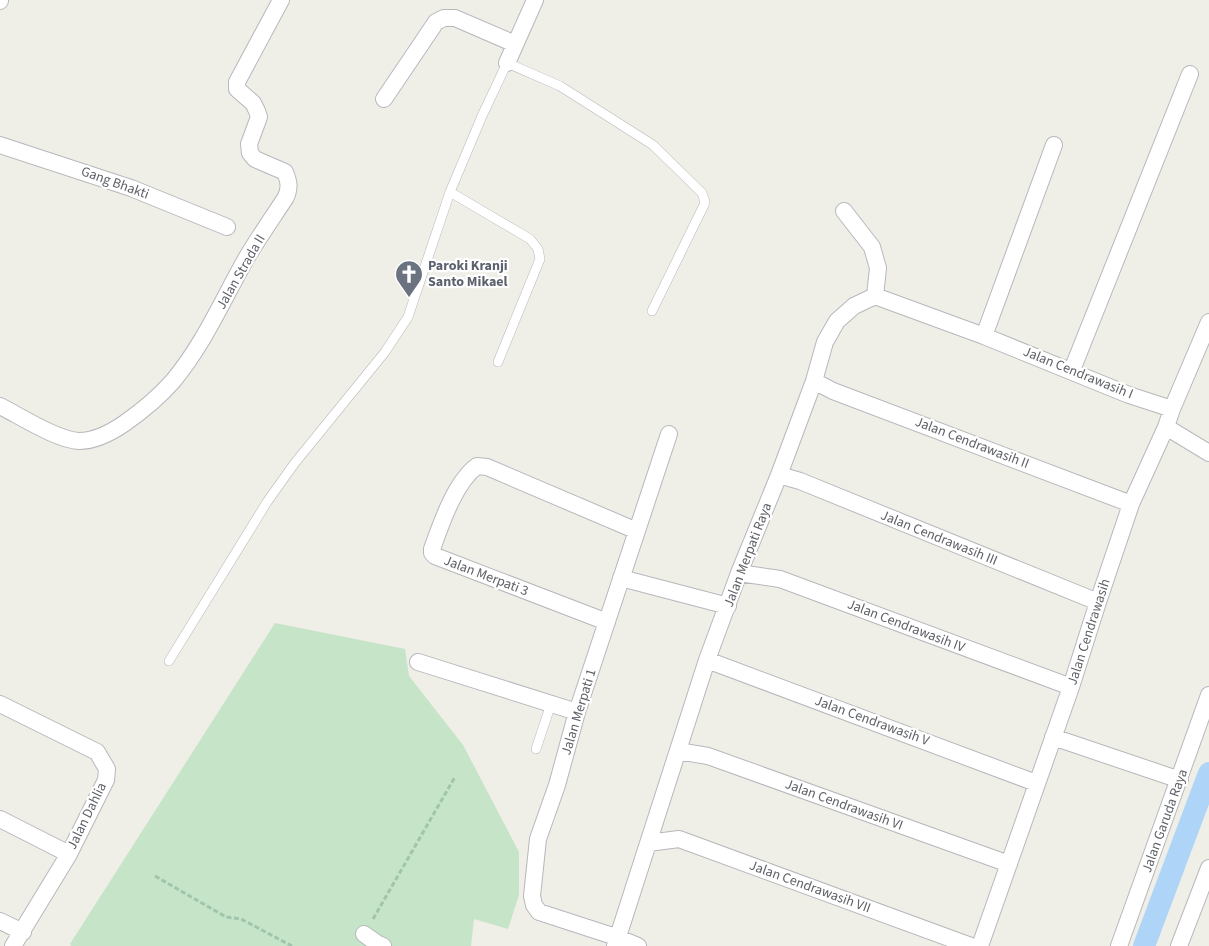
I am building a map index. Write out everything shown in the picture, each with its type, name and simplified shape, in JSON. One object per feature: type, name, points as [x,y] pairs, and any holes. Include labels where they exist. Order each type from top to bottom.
[{"type":"street","name":"Jalan Strada II","points":[[0,406],[58,436],[79,441],[94,439],[115,429],[136,415],[154,401],[174,380],[211,325],[248,257],[286,197],[289,188],[285,172],[255,159],[250,153],[249,144],[259,117],[253,103],[237,89],[237,82],[281,0]]},
{"type":"street","points":[[507,63],[535,0]]},
{"type":"street","points":[[384,99],[436,22],[440,20],[455,18],[515,44]]},
{"type":"street","points":[[1072,370],[1190,74]]},
{"type":"street","name":"Gang Bhakti","points":[[0,145],[131,188],[227,228]]},
{"type":"street","points":[[844,211],[872,246],[878,268],[875,296],[984,336],[1054,145]]},
{"type":"street","name":"Jalan Merpati Raya","points":[[617,942],[708,660],[814,381],[825,342],[837,321],[854,306],[875,296]]},
{"type":"street","name":"Jalan Cendrawasih","points":[[980,946],[1071,687],[1131,504],[1209,322]]},
{"type":"street","name":"Jalan Cendrawasih I","points":[[984,336],[1072,370],[1129,395],[1172,409]]},
{"type":"street","name":"Jalan Cendrawasih II","points":[[814,381],[833,391],[1131,504]]},
{"type":"street","points":[[1166,426],[1209,453]]},
{"type":"street","name":"Jalan Merpati 1","points":[[617,942],[538,912],[532,896],[538,839],[557,785],[577,712],[669,434]]},
{"type":"street","name":"Jalan Merpati 3","points":[[607,622],[435,556],[432,553],[432,549],[445,511],[470,470],[477,466],[487,466],[637,532]]},
{"type":"street","name":"Jalan Cendrawasih III","points":[[779,474],[1098,602]]},
{"type":"street","name":"Jalan Cendrawasih IV","points":[[740,572],[780,578],[1071,687]]},
{"type":"street","points":[[621,578],[728,606]]},
{"type":"street","name":"Jalan Cendrawasih V","points":[[708,660],[1036,783]]},
{"type":"street","points":[[418,662],[577,712]]},
{"type":"street","name":"Jalan Garuda Raya","points":[[1119,946],[1209,696]]},
{"type":"street","name":"Jalan Dahlia","points":[[0,704],[97,752],[107,769],[106,780],[69,854],[13,946]]},
{"type":"street","points":[[1053,737],[1180,780]]},
{"type":"street","name":"Jalan Cendrawasih VI","points":[[678,751],[708,756],[1010,864]]},
{"type":"street","points":[[0,819],[69,854]]},
{"type":"street","name":"Jalan Cendrawasih VII","points":[[648,843],[679,838],[971,946]]},
{"type":"street","points":[[1179,946],[1209,868]]},
{"type":"street","points":[[0,921],[23,932]]},
{"type":"street","points":[[364,934],[383,946]]},
{"type":"street","points":[[617,942],[638,946]]},
{"type":"lane","points":[[170,661],[267,502],[294,464],[385,352],[408,317],[450,192],[507,63],[560,86],[653,146],[702,193],[704,205],[652,310]]},
{"type":"lane","points":[[450,192],[530,239],[538,249],[540,259],[498,362]]},
{"type":"lane","points":[[536,749],[551,704]]},
{"type":"path","points":[[364,934],[455,777]]},
{"type":"path","points":[[155,876],[226,917],[241,919],[292,946]]},
{"type":"green space","points":[[275,623],[405,649],[409,676],[463,745],[519,852],[519,895],[508,929],[474,919],[471,946],[71,946],[70,944]]},
{"type":"waterway","points":[[1144,946],[1209,773]]},
{"type":"place","name":"Paroki Kranji Santo Mikael","points":[[409,298]]}]
